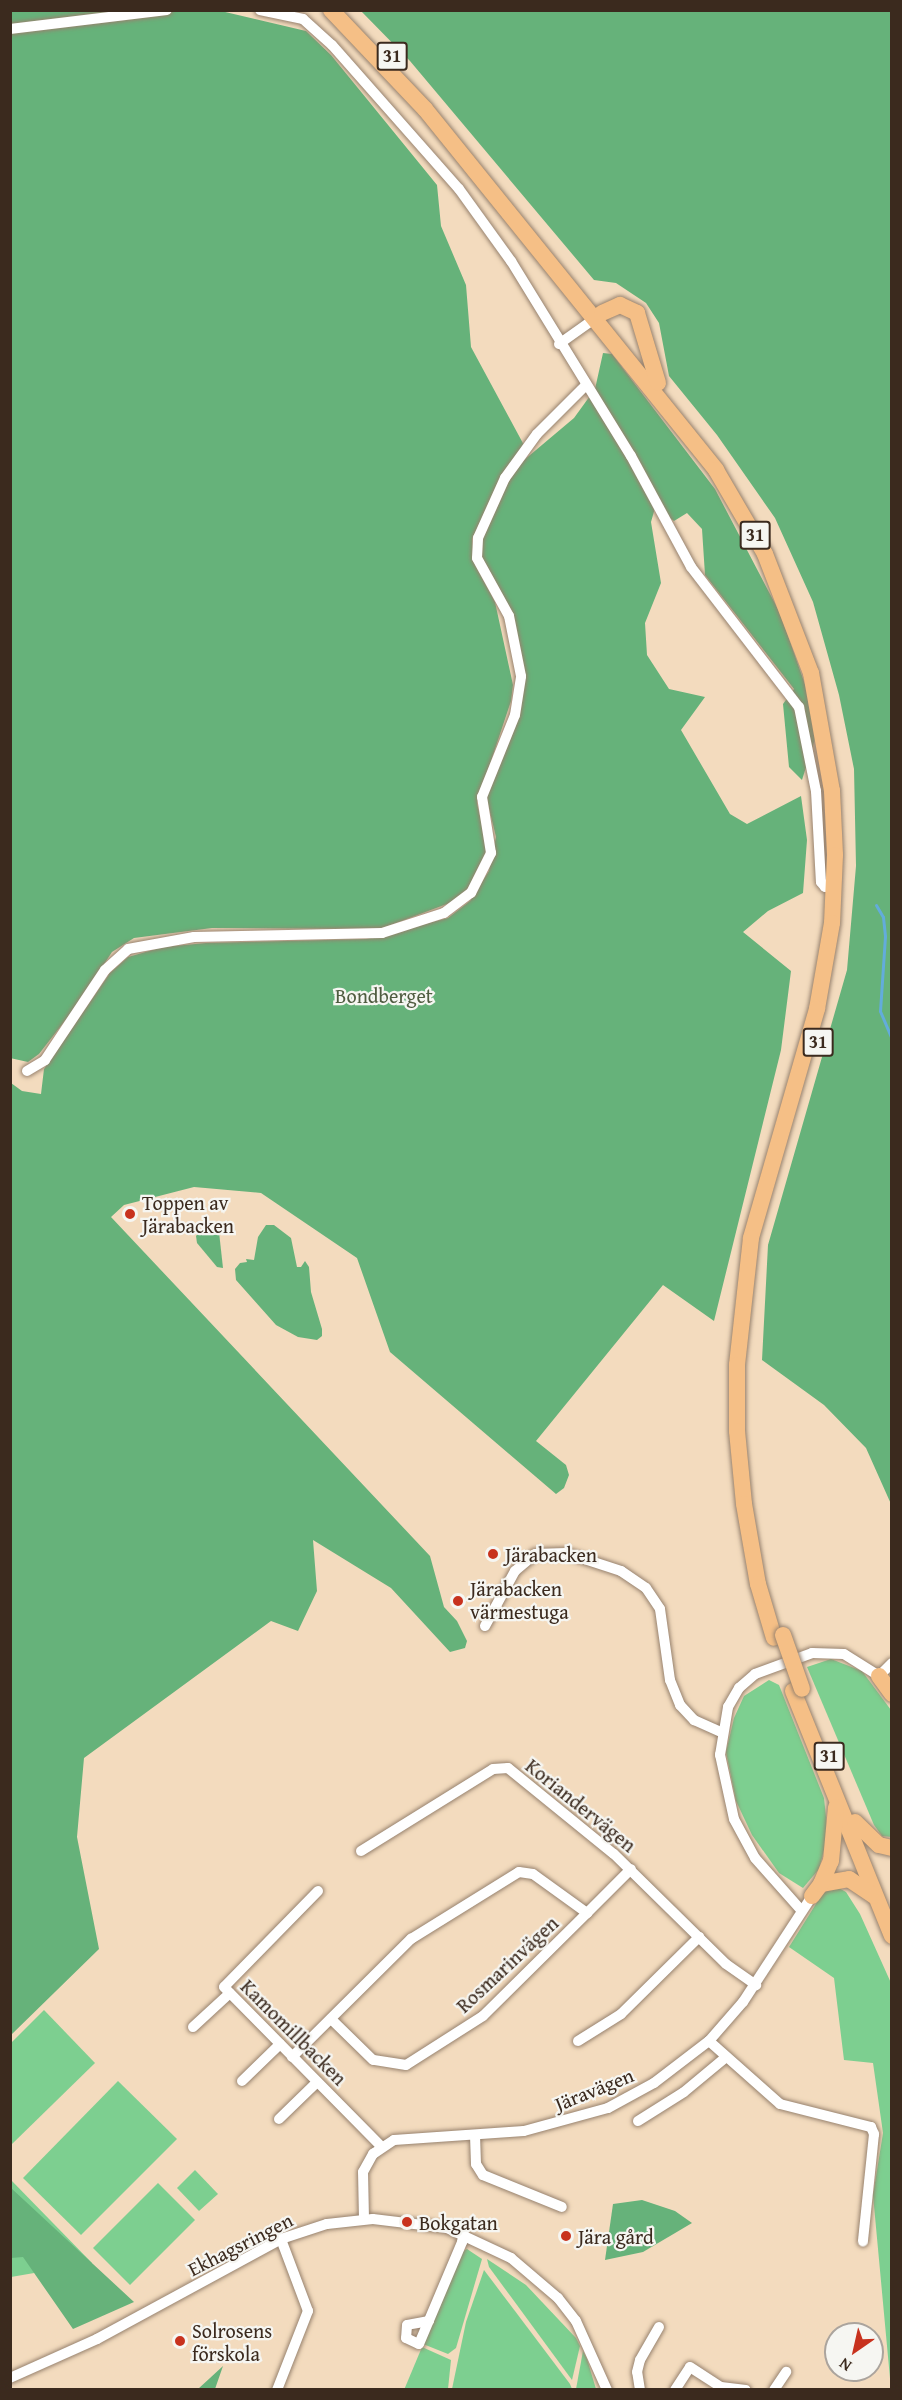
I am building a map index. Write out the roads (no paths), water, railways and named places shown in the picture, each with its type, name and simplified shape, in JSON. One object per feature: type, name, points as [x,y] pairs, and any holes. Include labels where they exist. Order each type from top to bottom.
[{"type":"highway","name":"31","points":[[331,10],[405,86],[658,383],[722,463],[746,501],[785,576],[821,675],[842,793],[844,891],[833,981],[766,1215],[748,1322],[745,1412],[749,1476],[760,1551],[778,1637]]},
{"type":"highway","name":"31","points":[[346,10],[413,80],[599,316],[716,470],[760,546],[788,607],[811,673],[827,747],[835,827],[835,887],[824,981],[755,1220],[739,1328],[739,1466],[752,1556],[778,1637],[836,1798],[891,1936]]},
{"type":"highway","points":[[599,316],[620,305],[637,313],[658,383]]},
{"type":"highway","points":[[879,1676],[891,1694]]},
{"type":"highway","name":"31","points":[[798,1690],[891,1912]]},
{"type":"highway","points":[[817,1890],[833,1851],[836,1798]]},
{"type":"highway","points":[[855,1822],[879,1845],[891,1848]]},
{"type":"highway","points":[[817,1890],[849,1879],[876,1899]]},
{"type":"street","points":[[10,29],[167,10]]},
{"type":"street","points":[[260,10],[303,19],[332,45],[482,219],[631,456],[691,567],[799,707],[816,791],[821,882],[825,887],[835,887]]},
{"type":"street","points":[[559,344],[599,316]]},
{"type":"street","points":[[27,1071],[45,1060],[105,970],[129,949],[194,937],[382,933],[444,913],[471,893],[491,853],[482,797],[514,715],[521,676],[509,616],[477,558],[478,538],[505,478],[537,435],[586,385]]},
{"type":"street","points":[[485,1626],[515,1571],[535,1554],[566,1553],[621,1571],[646,1588],[660,1609],[670,1680],[680,1705],[694,1720],[721,1732]]},
{"type":"street","points":[[801,1910],[766,1873],[744,1841],[727,1798],[721,1732],[733,1697],[763,1670],[824,1651],[855,1658],[879,1676],[891,1663]]},
{"type":"street","name":"Koriandervägen","points":[[362,1851],[501,1766],[631,1869],[726,1965],[756,1985]]},
{"type":"street","name":"Rosmarinvägen","points":[[331,2019],[373,2060],[406,2064],[483,2016],[631,1869]]},
{"type":"street","name":"Rosmarinvägen","points":[[292,2056],[411,1939],[519,1872],[533,1874],[587,1913]]},
{"type":"street","name":"Järavägen","points":[[381,2146],[407,2137],[524,2131],[608,2108],[654,2083],[709,2041],[756,1985],[801,1910],[817,1890]]},
{"type":"street","name":"Kamomillbacken","points":[[318,1891],[224,1987],[381,2146]]},
{"type":"street","points":[[578,2041],[621,2014],[699,1938]]},
{"type":"street","points":[[193,2027],[230,1993]]},
{"type":"street","points":[[709,2041],[725,2058],[780,2104],[871,2127],[874,2134],[862,2241]]},
{"type":"street","points":[[242,2081],[280,2044]]},
{"type":"street","points":[[638,2121],[684,2092],[725,2058]]},
{"type":"street","points":[[279,2119],[317,2082]]},
{"type":"street","points":[[475,2135],[476,2164],[483,2175],[562,2207]]},
{"type":"street","points":[[364,2218],[363,2172],[381,2146]]},
{"type":"street","name":"Ekhagsringen","points":[[10,2378],[105,2334],[281,2239],[327,2224],[364,2218],[430,2224],[464,2234],[512,2258],[558,2298],[588,2343],[607,2390]]},
{"type":"street","points":[[429,2321],[464,2234]]},
{"type":"street","points":[[277,2390],[308,2312],[281,2239]]},
{"type":"street","points":[[640,2390],[637,2372],[640,2360],[659,2327]]},
{"type":"street","points":[[675,2390],[690,2367],[721,2387],[746,2390]]},
{"type":"street","points":[[774,2390],[786,2373]]},
{"type":"waterway","points":[[876,905],[883,917],[885,936],[880,1011],[892,1039]]},
{"type":"place","name":"Toppen av Järabacken","points":[[130,1214]]},
{"type":"place","name":"Järabacken","points":[[493,1554]]},
{"type":"place","name":"Järabacken värmestuga","points":[[458,1601]]},
{"type":"place","name":"Bokgatan","points":[[407,2222]]},
{"type":"place","name":"Jära gård","points":[[566,2236]]},
{"type":"place","name":"Solrosens förskola","points":[[180,2341]]},
{"type":"park label","name":"Bondberget","points":[[384,995]]}]
